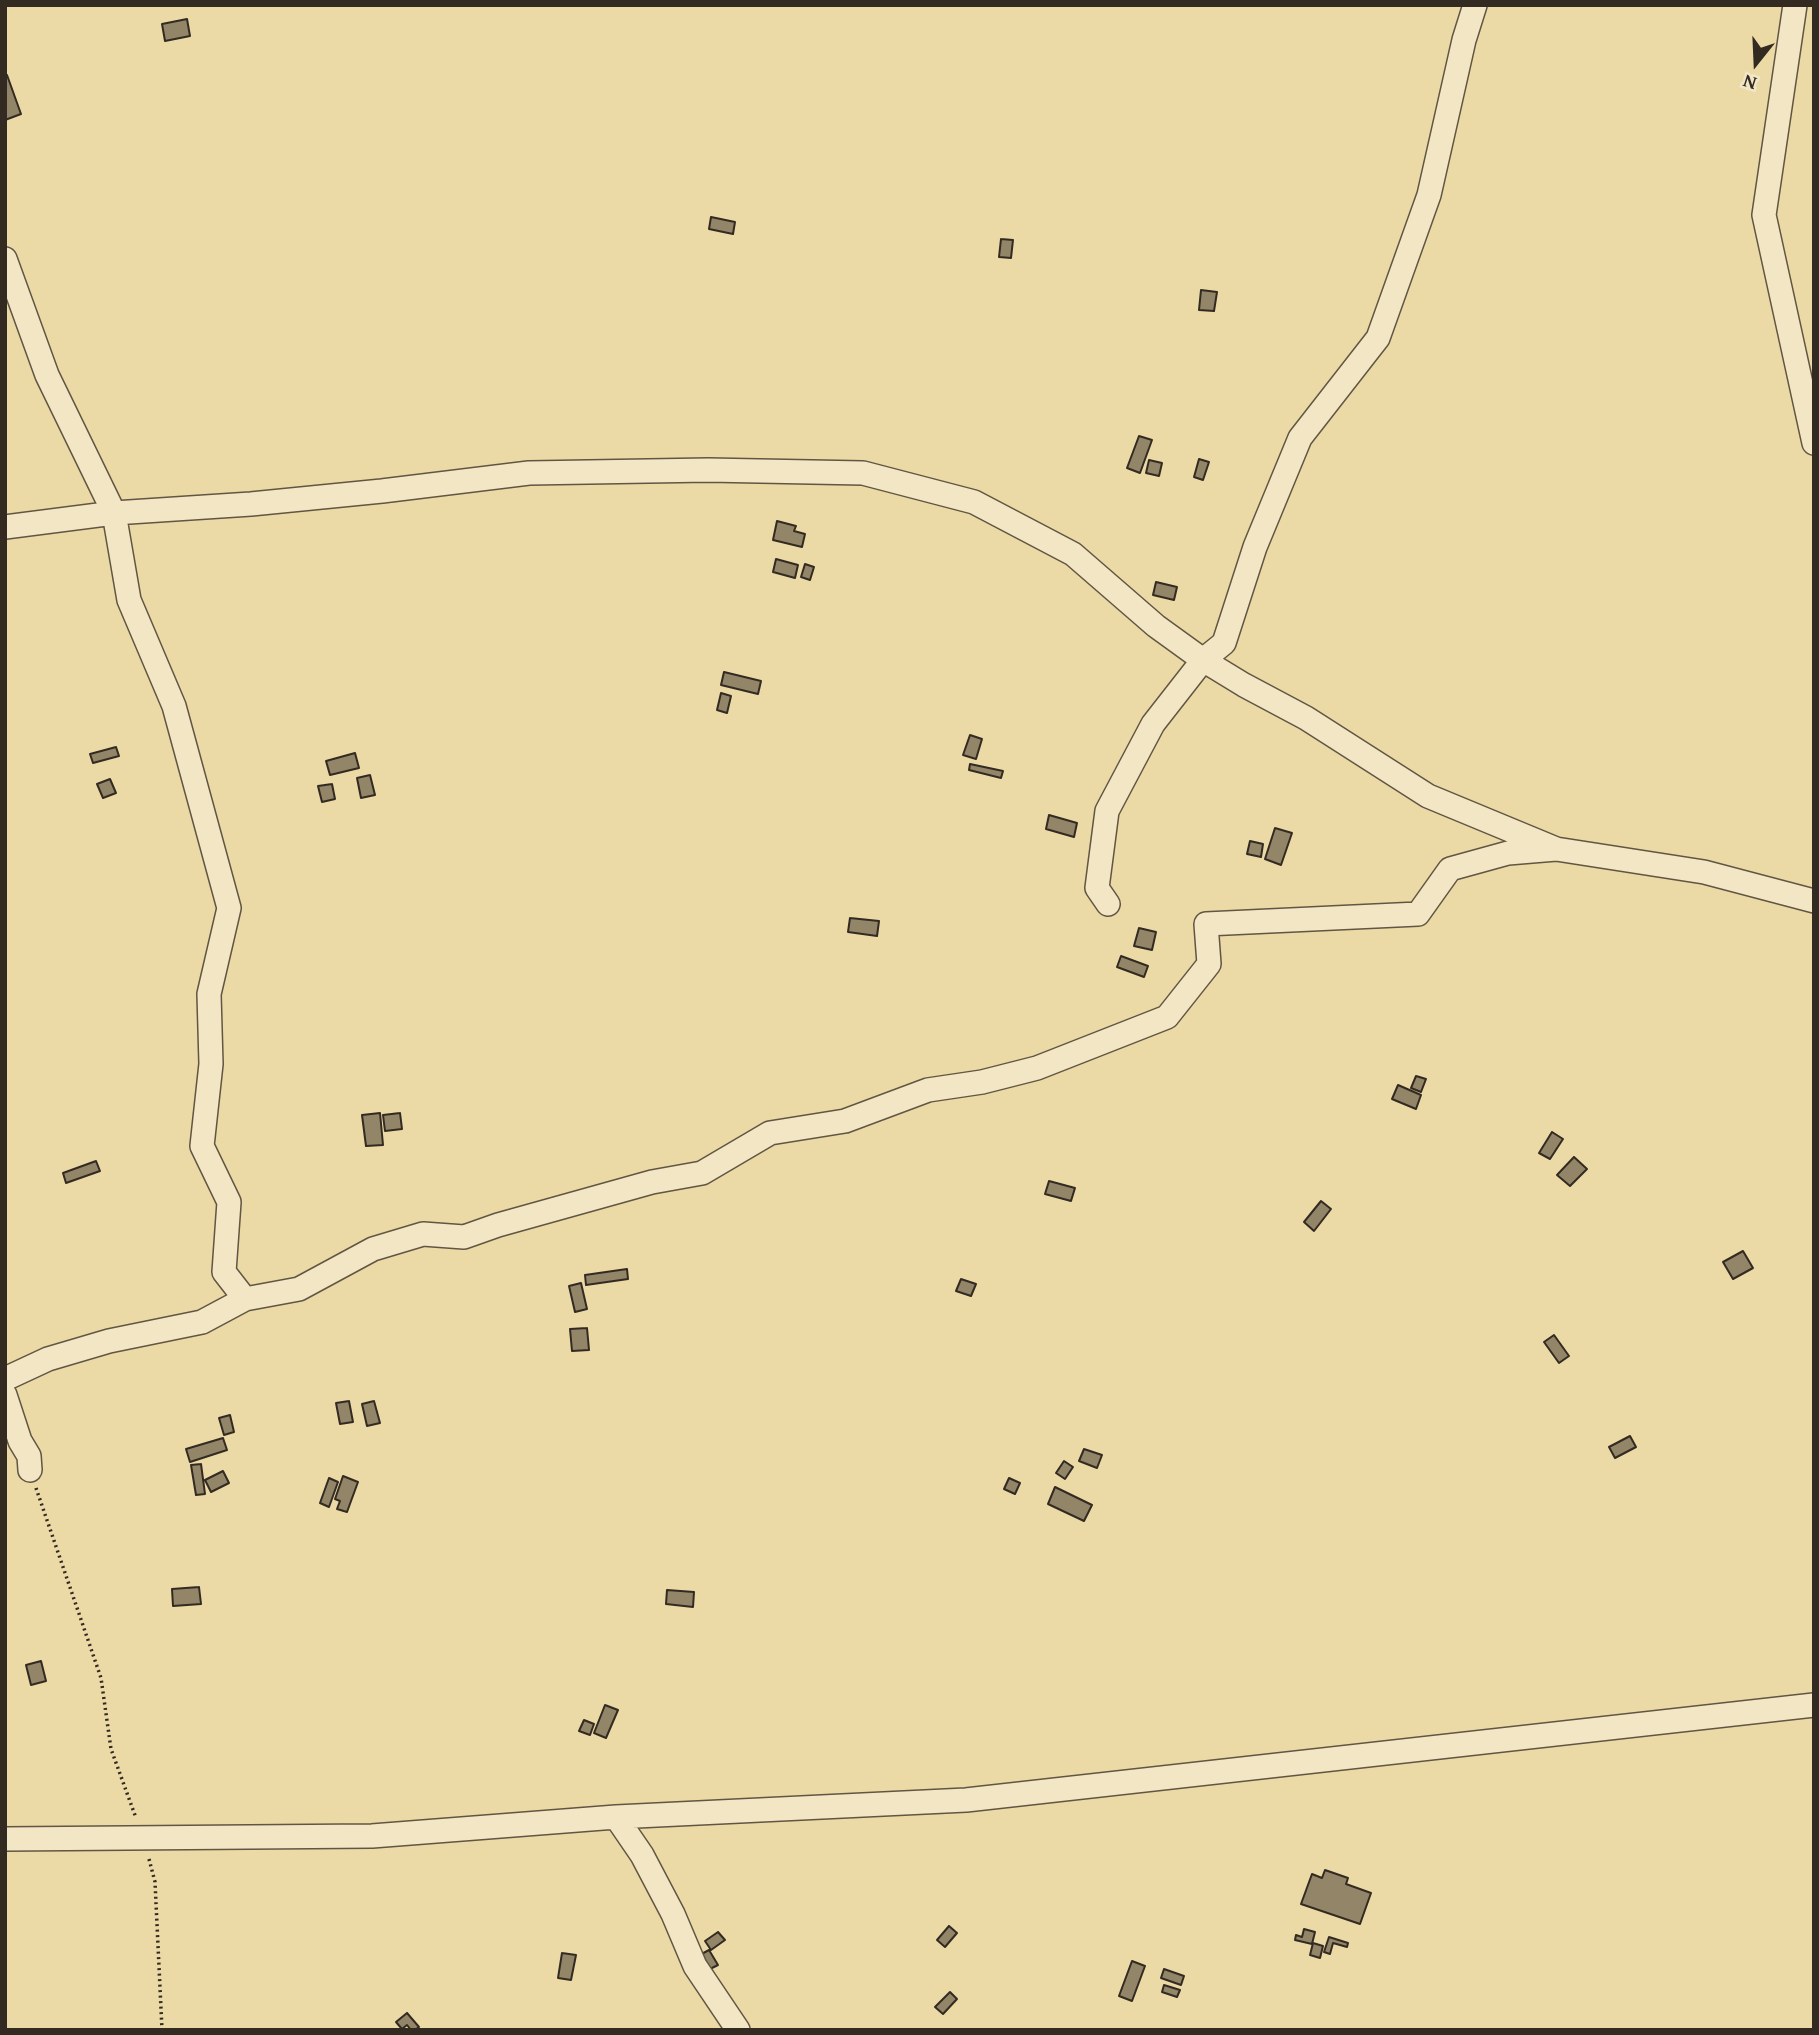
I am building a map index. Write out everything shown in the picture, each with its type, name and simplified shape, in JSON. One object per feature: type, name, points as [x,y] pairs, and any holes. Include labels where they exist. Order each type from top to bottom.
[{"type":"street","points":[[1108,904],[1097,888],[1107,811],[1153,724],[1203,660],[1224,643],[1255,547],[1300,438],[1378,338],[1429,195],[1464,40],[1475,5]]},
{"type":"street","points":[[1795,5],[1764,215],[1814,443]]},
{"type":"street","points":[[5,259],[47,375],[114,513],[129,600],[174,706],[229,908],[209,994],[211,1064],[202,1146],[229,1202],[224,1272],[245,1300]]},
{"type":"street","points":[[5,527],[114,513],[251,504],[529,473],[708,470],[863,473],[974,502],[1073,554],[1156,626],[1203,660],[1306,718],[1428,796],[1556,849]]},
{"type":"street","points":[[5,1379],[48,1359],[109,1341],[202,1322],[245,1300],[299,1289],[373,1249],[423,1234],[464,1237],[652,1182],[702,1173],[770,1133],[845,1121],[928,1090],[982,1082],[1037,1068],[1167,1017],[1209,964],[1206,924],[1418,914],[1450,869],[1508,853],[1556,849],[1704,872],[1814,901]]},
{"type":"street","points":[[5,1395],[20,1441],[29,1456],[30,1469]]},
{"type":"street","points":[[5,1839],[373,1836],[615,1816],[966,1800],[1814,1705]]},
{"type":"street","points":[[615,1816],[642,1855],[673,1914],[695,1966],[738,2030]]},
{"type":"path","points":[[30,1469],[101,1678],[111,1749],[143,1838],[155,1882],[162,2030]]},
{"type":"building","points":[[187,19],[190,36],[165,41],[162,24]]},
{"type":"building","points":[[7,75],[21,114],[5,120],[5,76]]},
{"type":"building","points":[[711,217],[735,222],[733,234],[709,229]]},
{"type":"building","points":[[1001,239],[1013,240],[1011,258],[999,257]]},
{"type":"building","points":[[1201,290],[1217,292],[1214,311],[1199,310]]},
{"type":"building","points":[[1139,436],[1152,440],[1140,473],[1127,468]]},
{"type":"building","points":[[1199,459],[1209,462],[1203,480],[1194,477]]},
{"type":"building","points":[[1149,460],[1162,463],[1159,476],[1146,473]]},
{"type":"building","points":[[777,521],[796,526],[794,531],[805,534],[802,547],[773,540]]},
{"type":"building","points":[[776,559],[798,565],[795,578],[773,572]]},
{"type":"building","points":[[805,564],[814,567],[810,580],[801,577]]},
{"type":"building","points":[[1156,582],[1177,587],[1174,600],[1153,595]]},
{"type":"building","points":[[724,672],[761,681],[758,694],[721,685]]},
{"type":"building","points":[[721,693],[731,696],[727,713],[717,710]]},
{"type":"building","points":[[970,735],[982,739],[976,759],[963,755]]},
{"type":"building","points":[[116,747],[119,756],[93,763],[90,754]]},
{"type":"building","points":[[355,753],[359,768],[330,775],[326,761]]},
{"type":"building","points":[[970,764],[1003,771],[1001,778],[969,770]]},
{"type":"building","points":[[370,775],[375,795],[361,798],[357,778]]},
{"type":"building","points":[[110,779],[116,793],[103,798],[97,784]]},
{"type":"building","points":[[332,784],[335,799],[322,802],[318,786]]},
{"type":"building","points":[[1049,815],[1077,823],[1074,837],[1046,829]]},
{"type":"building","points":[[1275,828],[1292,833],[1281,865],[1265,859]]},
{"type":"building","points":[[1250,841],[1263,844],[1261,857],[1247,854]]},
{"type":"building","points":[[850,918],[879,921],[877,936],[848,932]]},
{"type":"building","points":[[1139,928],[1156,932],[1152,950],[1134,946]]},
{"type":"building","points":[[1121,956],[1148,966],[1144,977],[1117,967]]},
{"type":"building","points":[[1416,1076],[1426,1079],[1421,1092],[1411,1088]]},
{"type":"building","points":[[1398,1085],[1421,1095],[1416,1109],[1392,1099]]},
{"type":"building","points":[[380,1113],[383,1145],[366,1146],[362,1115]]},
{"type":"building","points":[[400,1113],[402,1129],[385,1131],[383,1115]]},
{"type":"building","points":[[1552,1132],[1563,1139],[1550,1159],[1539,1153]]},
{"type":"building","points":[[1574,1157],[1587,1169],[1570,1186],[1557,1175]]},
{"type":"building","points":[[96,1161],[100,1171],[66,1183],[63,1173]]},
{"type":"building","points":[[1049,1181],[1075,1188],[1071,1201],[1045,1194]]},
{"type":"building","points":[[1321,1201],[1331,1209],[1314,1231],[1304,1222]]},
{"type":"building","points":[[1743,1251],[1753,1268],[1733,1279],[1723,1262]]},
{"type":"building","points":[[627,1269],[628,1279],[586,1285],[585,1275]]},
{"type":"building","points":[[961,1279],[976,1284],[971,1296],[956,1291]]},
{"type":"building","points":[[581,1283],[587,1309],[575,1312],[569,1286]]},
{"type":"building","points":[[587,1328],[589,1350],[572,1351],[570,1329]]},
{"type":"building","points":[[1554,1335],[1569,1356],[1559,1363],[1544,1342]]},
{"type":"building","points":[[349,1401],[353,1422],[340,1424],[336,1403]]},
{"type":"building","points":[[374,1401],[380,1423],[367,1426],[362,1404]]},
{"type":"building","points":[[230,1415],[234,1432],[224,1435],[219,1418]]},
{"type":"building","points":[[1630,1436],[1636,1447],[1615,1458],[1609,1447]]},
{"type":"building","points":[[223,1438],[227,1450],[190,1462],[186,1449]]},
{"type":"building","points":[[1084,1449],[1102,1455],[1097,1468],[1079,1461]]},
{"type":"building","points":[[1064,1461],[1073,1467],[1065,1479],[1056,1473]]},
{"type":"building","points":[[201,1464],[205,1494],[196,1495],[191,1465]]},
{"type":"building","points":[[223,1471],[229,1483],[211,1492],[205,1480]]},
{"type":"building","points":[[343,1476],[358,1482],[347,1512],[337,1509],[340,1501],[335,1499]]},
{"type":"building","points":[[329,1478],[338,1482],[329,1507],[320,1503]]},
{"type":"building","points":[[1009,1478],[1020,1483],[1015,1494],[1004,1489]]},
{"type":"building","points":[[1055,1487],[1092,1505],[1084,1521],[1048,1504]]},
{"type":"building","points":[[199,1587],[201,1604],[173,1606],[172,1589]]},
{"type":"building","points":[[667,1590],[694,1592],[693,1607],[666,1604]]},
{"type":"building","points":[[41,1661],[46,1681],[31,1685],[26,1665]]},
{"type":"building","points":[[605,1705],[618,1710],[606,1738],[594,1733]]},
{"type":"building","points":[[584,1720],[594,1724],[590,1735],[579,1731]]},
{"type":"building","points":[[1325,1870],[1348,1878],[1346,1884],[1371,1893],[1360,1924],[1301,1904],[1312,1874],[1322,1878]]},
{"type":"building","points":[[949,1926],[957,1933],[945,1947],[937,1940]]},
{"type":"building","points":[[1304,1929],[1315,1932],[1312,1944],[1295,1940],[1296,1935],[1302,1937]]},
{"type":"building","points":[[718,1932],[725,1940],[711,1950],[705,1941]]},
{"type":"building","points":[[1329,1937],[1348,1943],[1347,1947],[1333,1943],[1330,1954],[1324,1952]]},
{"type":"building","points":[[1313,1943],[1323,1946],[1320,1958],[1310,1955]]},
{"type":"building","points":[[709,1950],[718,1965],[704,1972],[696,1957]]},
{"type":"building","points":[[562,1953],[576,1955],[571,1980],[558,1978]]},
{"type":"building","points":[[1132,1961],[1145,1966],[1132,2001],[1119,1996]]},
{"type":"building","points":[[1164,1969],[1184,1976],[1181,1985],[1161,1978]]},
{"type":"building","points":[[1164,1985],[1180,1990],[1177,1997],[1162,1992]]},
{"type":"building","points":[[950,1992],[957,1999],[943,2014],[935,2007]]},
{"type":"building","points":[[407,2013],[419,2027],[415,2030],[411,2030],[407,2025],[402,2029],[396,2022]]}]
